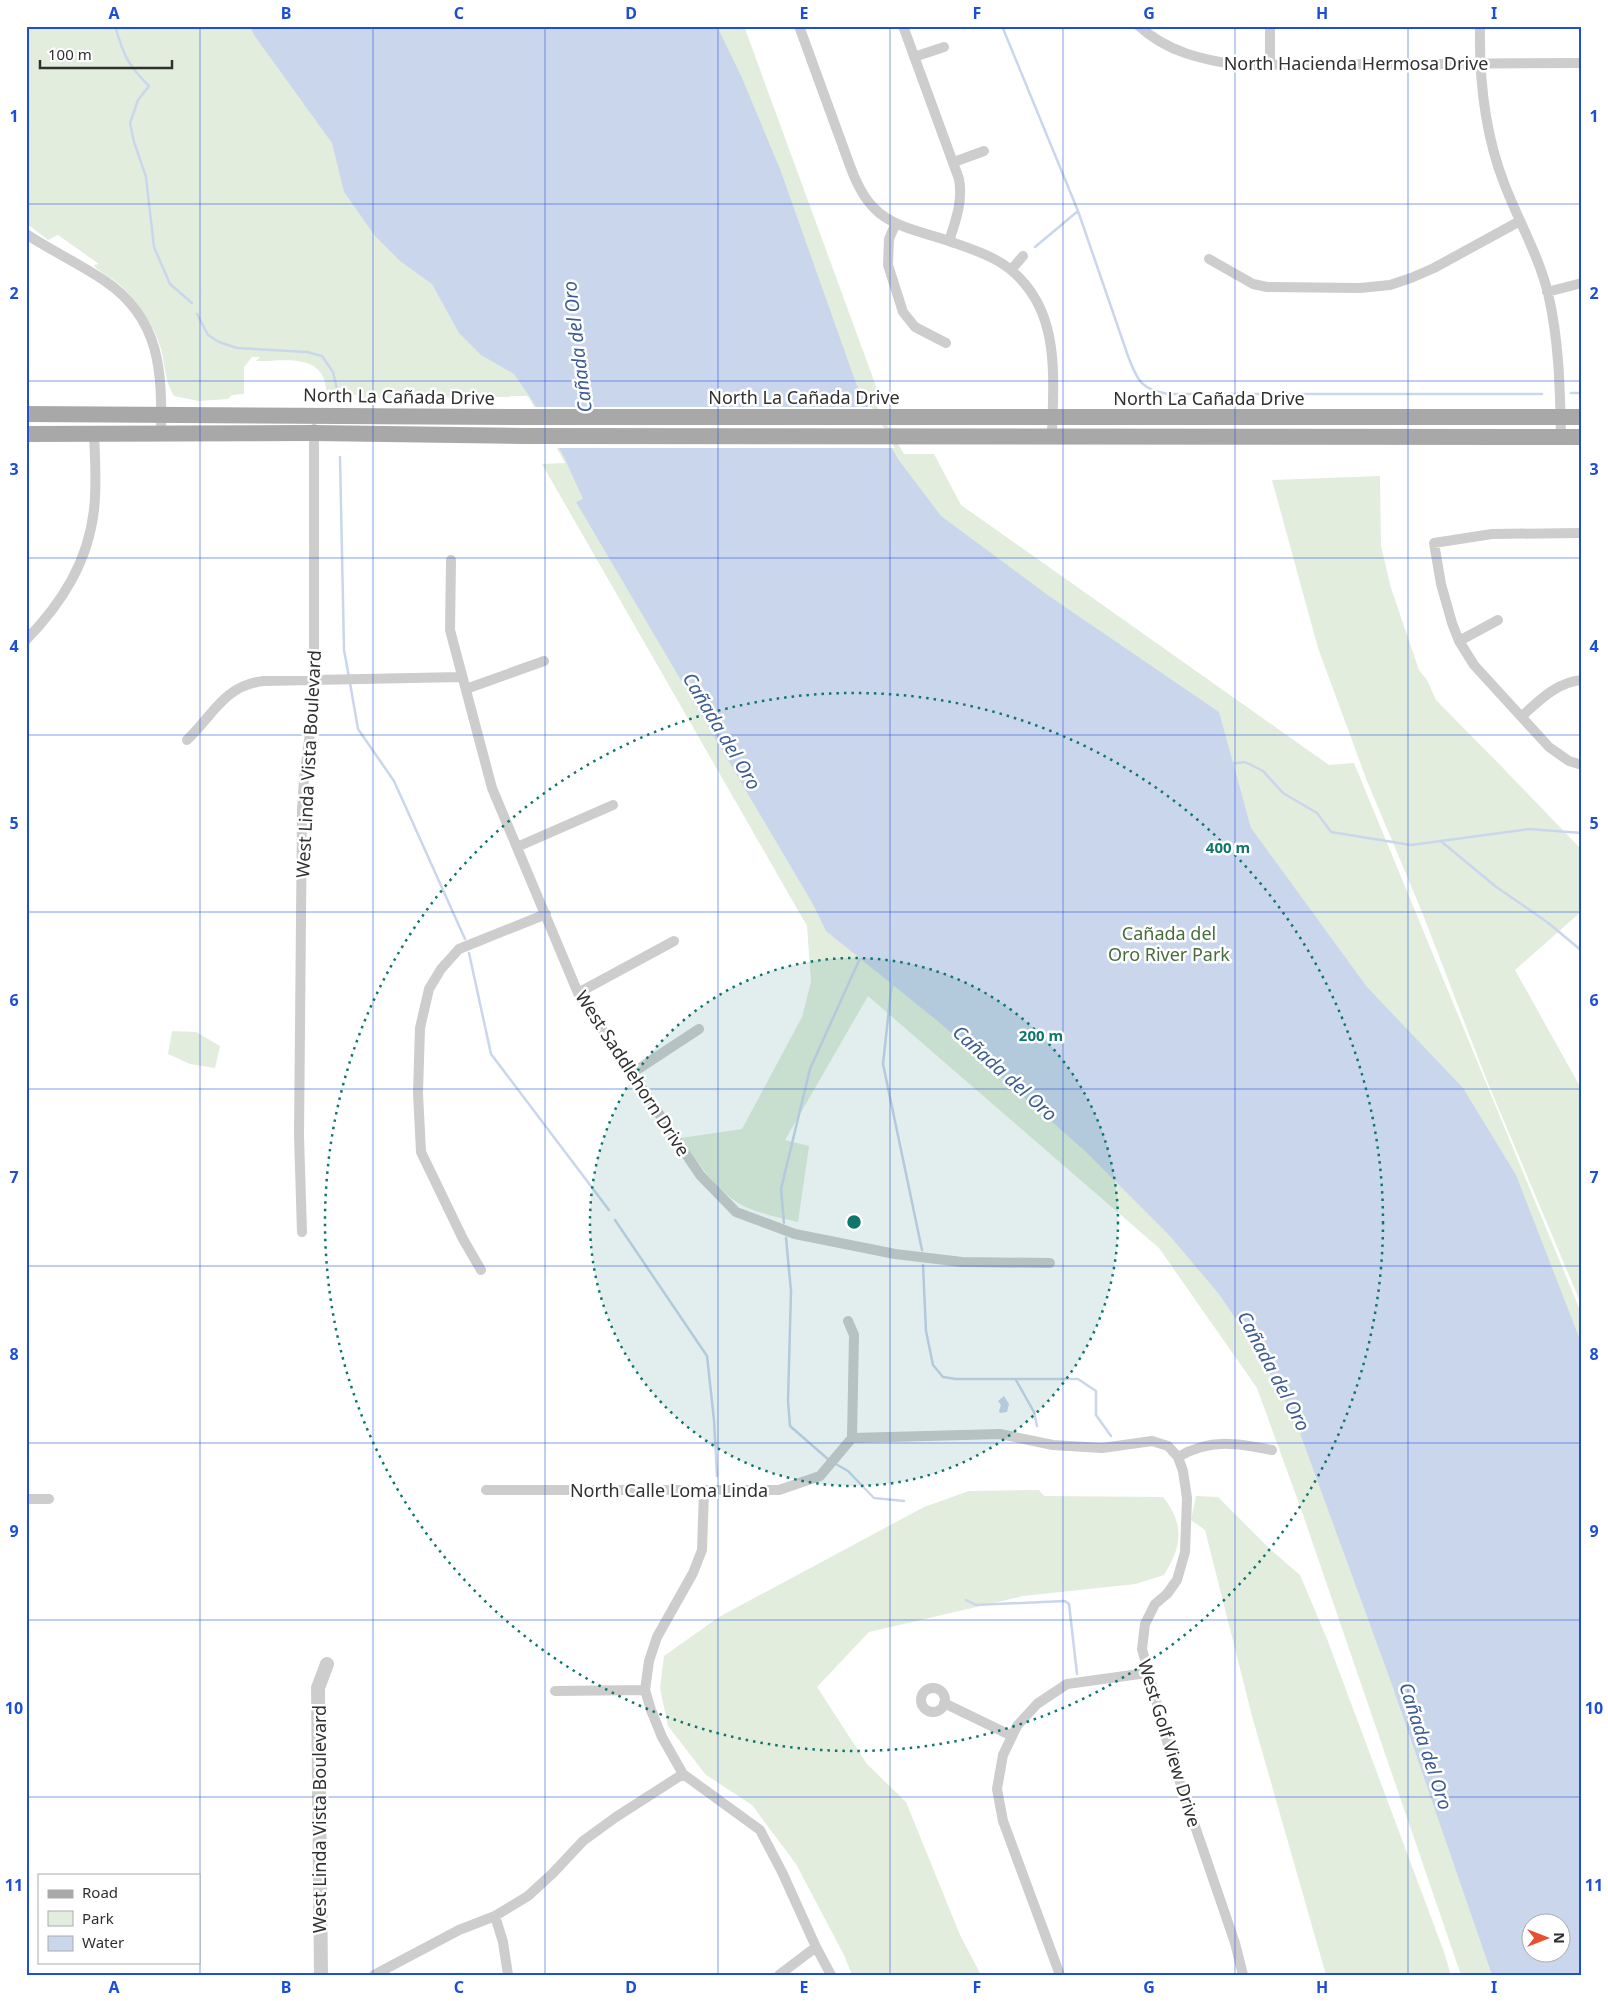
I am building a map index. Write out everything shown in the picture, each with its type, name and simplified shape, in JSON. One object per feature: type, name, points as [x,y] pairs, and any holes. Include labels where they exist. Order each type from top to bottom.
[{"type":"main road","name":"North La Cañada Drive","points":[[26,414],[512,417],[1582,418]]},
{"type":"main road","points":[[26,434],[1052,437],[1582,436]]},
{"type":"street","points":[[799,26],[860,190],[868,202],[876,210],[896,223],[989,257],[1011,270],[1034,297],[1047,322],[1052,350],[1052,437]]},
{"type":"street","points":[[903,26],[959,179],[960,206],[949,241]]},
{"type":"street","name":"North Hacienda Hermosa Drive","points":[[1139,26],[1150,36],[1178,51],[1210,61],[1239,65],[1582,63]]},
{"type":"street","points":[[1270,26],[1270,65]]},
{"type":"street","points":[[1480,26],[1479,64],[1490,141],[1504,183],[1537,259],[1554,322],[1558,354],[1561,436]]},
{"type":"street","points":[[914,57],[944,47]]},
{"type":"street","points":[[954,162],[984,151]]},
{"type":"street","points":[[1209,259],[1253,284],[1267,288],[1360,288],[1390,285],[1434,268],[1520,221]]},
{"type":"street","points":[[896,223],[889,239],[888,265],[903,312],[915,327],[946,343]]},
{"type":"street","points":[[26,234],[107,282],[136,310],[151,335],[158,357],[161,433]]},
{"type":"street","points":[[1011,270],[1024,256]]},
{"type":"street","points":[[1547,292],[1582,284]]},
{"type":"street","name":"West Linda Vista Boulevard","points":[[302,1232],[300,1136],[302,810],[304,779],[312,722],[314,680],[314,415]]},
{"type":"street","points":[[26,640],[56,607],[68,589],[78,570],[85,550],[94,509],[94,433]]},
{"type":"street","points":[[1582,533],[1492,534],[1434,543],[1445,602],[1459,641],[1474,665],[1549,747],[1569,761],[1582,765]]},
{"type":"street","name":"West Saddlehorn Drive","points":[[451,560],[450,630],[492,788],[578,993],[700,1175],[736,1212],[795,1234],[894,1254],[962,1262],[1050,1263]]},
{"type":"street","points":[[1459,641],[1498,620]]},
{"type":"street","points":[[466,688],[544,661]]},
{"type":"street","points":[[187,740],[222,699],[239,687],[263,681],[462,677]]},
{"type":"street","points":[[1522,716],[1556,688],[1567,683],[1582,680]]},
{"type":"street","points":[[518,847],[613,805]]},
{"type":"street","points":[[481,1270],[463,1239],[422,1152],[418,1094],[420,1028],[429,989],[441,970],[459,949],[546,914]]},
{"type":"street","points":[[578,993],[674,941]]},
{"type":"street","points":[[632,1073],[700,1028]]},
{"type":"street","points":[[848,1321],[854,1335],[852,1438],[1000,1434],[1053,1445],[1102,1448],[1152,1441],[1168,1446],[1178,1457],[1194,1447],[1215,1444],[1241,1444],[1272,1450]]},
{"type":"street","name":"North Calle Loma Linda","points":[[486,1490],[704,1492],[779,1490],[820,1476],[852,1438]]},
{"type":"street","name":"West Golf View Drive","points":[[1178,1457],[1183,1471],[1187,1498],[1185,1552],[1177,1580],[1167,1594],[1155,1604],[1145,1624],[1142,1649],[1170,1756],[1235,1943],[1243,1975]]},
{"type":"street","points":[[704,1492],[702,1550],[693,1573],[657,1637],[650,1661],[645,1690],[662,1736],[683,1774],[760,1830],[831,1975]]},
{"type":"street","points":[[26,1499],[49,1499]]},
{"type":"street","name":"West Linda Vista Boulevard","points":[[321,1975],[318,1688],[327,1664]]},
{"type":"street","points":[[1060,1975],[1003,1821],[997,1789],[1003,1755],[1017,1726],[1037,1704],[1067,1684],[1147,1673]]},
{"type":"street","points":[[555,1691],[645,1690]]},
{"type":"street","points":[[944,1703],[1012,1736]]},
{"type":"street","points":[[374,1975],[459,1930],[495,1916],[528,1896],[583,1841],[616,1817],[683,1774]]},
{"type":"street","points":[[495,1916],[508,1975]]},
{"type":"street","points":[[778,1975],[816,1947]]},
{"type":"green space","name":"Cañada del Oro River Park","points":[[26,26],[744,26],[877,389],[882,396],[871,397],[904,454],[934,454],[961,505],[1329,765],[1354,763],[1582,1315],[1582,1975],[1461,1975],[1301,1509],[1257,1388],[1159,1248],[868,996],[785,1140],[809,1146],[798,1222],[755,1211],[739,1204],[711,1179],[687,1147],[681,1138],[742,1129],[802,1017],[811,982],[807,926],[542,464],[565,463],[529,398],[527,396],[510,396],[358,398],[358,395],[349,395],[347,402],[322,401],[323,397],[327,394],[325,382],[317,368],[301,362],[283,360],[256,361],[260,357],[252,357],[244,367],[244,394],[232,395],[228,399],[199,401],[174,396],[167,379],[158,340],[146,315],[135,300],[119,284],[98,270],[94,265],[99,264],[58,235],[48,240],[26,223]]},
{"type":"green space","points":[[1380,476],[1381,546],[1391,588],[1419,670],[1427,680],[1436,700],[1582,850],[1582,911],[1515,970],[1582,1090],[1582,1306],[1487,1081],[1422,912],[1367,781],[1318,648],[1272,480]]},
{"type":"green space","points":[[172,1031],[196,1032],[220,1046],[215,1068],[190,1064],[168,1054]]},
{"type":"green space","points":[[1039,1490],[1044,1496],[1163,1497],[1170,1507],[1178,1526],[1175,1555],[1164,1575],[1136,1584],[1023,1596],[869,1632],[817,1687],[867,1764],[906,1802],[960,1935],[981,1975],[852,1975],[844,1955],[796,1864],[752,1805],[706,1775],[668,1726],[660,1688],[664,1656],[719,1617],[924,1507],[969,1491]]},
{"type":"green space","points":[[1196,1496],[1218,1497],[1270,1549],[1300,1575],[1327,1639],[1451,1975],[1326,1975],[1252,1716],[1205,1530],[1191,1520]]},
{"type":"water","name":"Cañada del Oro River Park","points":[[250,26],[717,26],[742,78],[780,169],[857,386],[898,459],[941,516],[1049,596],[1219,712],[1251,828],[1367,987],[1463,1088],[1516,1175],[1582,1345],[1582,1975],[1492,1975],[1391,1682],[1293,1414],[1250,1340],[1219,1294],[1169,1235],[1085,1151],[940,1023],[826,931],[814,906],[576,502],[583,499],[564,457],[532,400],[514,374],[481,355],[459,333],[432,284],[400,261],[375,236],[344,192],[332,143],[254,35]]},
{"type":"water","points":[[1004,1396],[1009,1404],[1007,1412],[1000,1413],[1001,1405],[998,1401]]},
{"type":"pier","points":[[533,407],[872,407],[895,448],[556,448]]},
{"type":"waterway","points":[[115,26],[127,59],[149,86],[138,100],[130,123],[134,142],[146,177],[154,247],[170,284],[192,303]]},
{"type":"waterway","points":[[1002,26],[1078,211],[1128,356],[1138,378],[1146,386],[1168,394],[1542,394]]},
{"type":"waterway","points":[[1035,247],[1078,211]]},
{"type":"waterway","points":[[197,314],[208,335],[219,342],[237,348],[307,352],[322,356],[333,372],[338,393]]},
{"type":"waterway","points":[[1571,393],[1582,393]]},
{"type":"waterway","points":[[340,457],[344,650],[349,677]]},
{"type":"waterway","points":[[350,683],[358,729],[394,781],[465,939]]},
{"type":"waterway","points":[[1230,764],[1245,762],[1263,771],[1283,793],[1317,813],[1331,832],[1411,845],[1529,829],[1582,833]]},
{"type":"waterway","points":[[1442,842],[1495,886],[1547,922],[1582,951]]},
{"type":"waterway","points":[[469,953],[491,1054],[609,1210]]},
{"type":"waterway","points":[[784,1223],[781,1189],[810,1069],[861,956]]},
{"type":"waterway","points":[[892,981],[883,1064],[922,1250]]},
{"type":"waterway","points":[[615,1220],[707,1356],[714,1420],[717,1476]]},
{"type":"waterway","points":[[786,1238],[791,1291],[788,1401],[790,1426],[829,1460]]},
{"type":"waterway","points":[[923,1265],[926,1331],[933,1365],[943,1377],[956,1379],[1078,1379],[1096,1391],[1096,1415],[1111,1436]]},
{"type":"waterway","points":[[1016,1380],[1034,1412],[1037,1426]]},
{"type":"waterway","points":[[834,1463],[848,1471],[874,1498],[904,1501]]},
{"type":"waterway","points":[[966,1600],[976,1605],[1065,1601],[1069,1604],[1077,1674]]},
{"type":"water label","name":"Cañada del Oro","points":[[577,347]]},
{"type":"water label","name":"Cañada del Oro","points":[[722,731]]},
{"type":"water label","name":"Cañada del Oro","points":[[1005,1073]]},
{"type":"water label","name":"Cañada del Oro","points":[[1274,1371]]},
{"type":"water label","name":"Cañada del Oro","points":[[1426,1746]]}]
